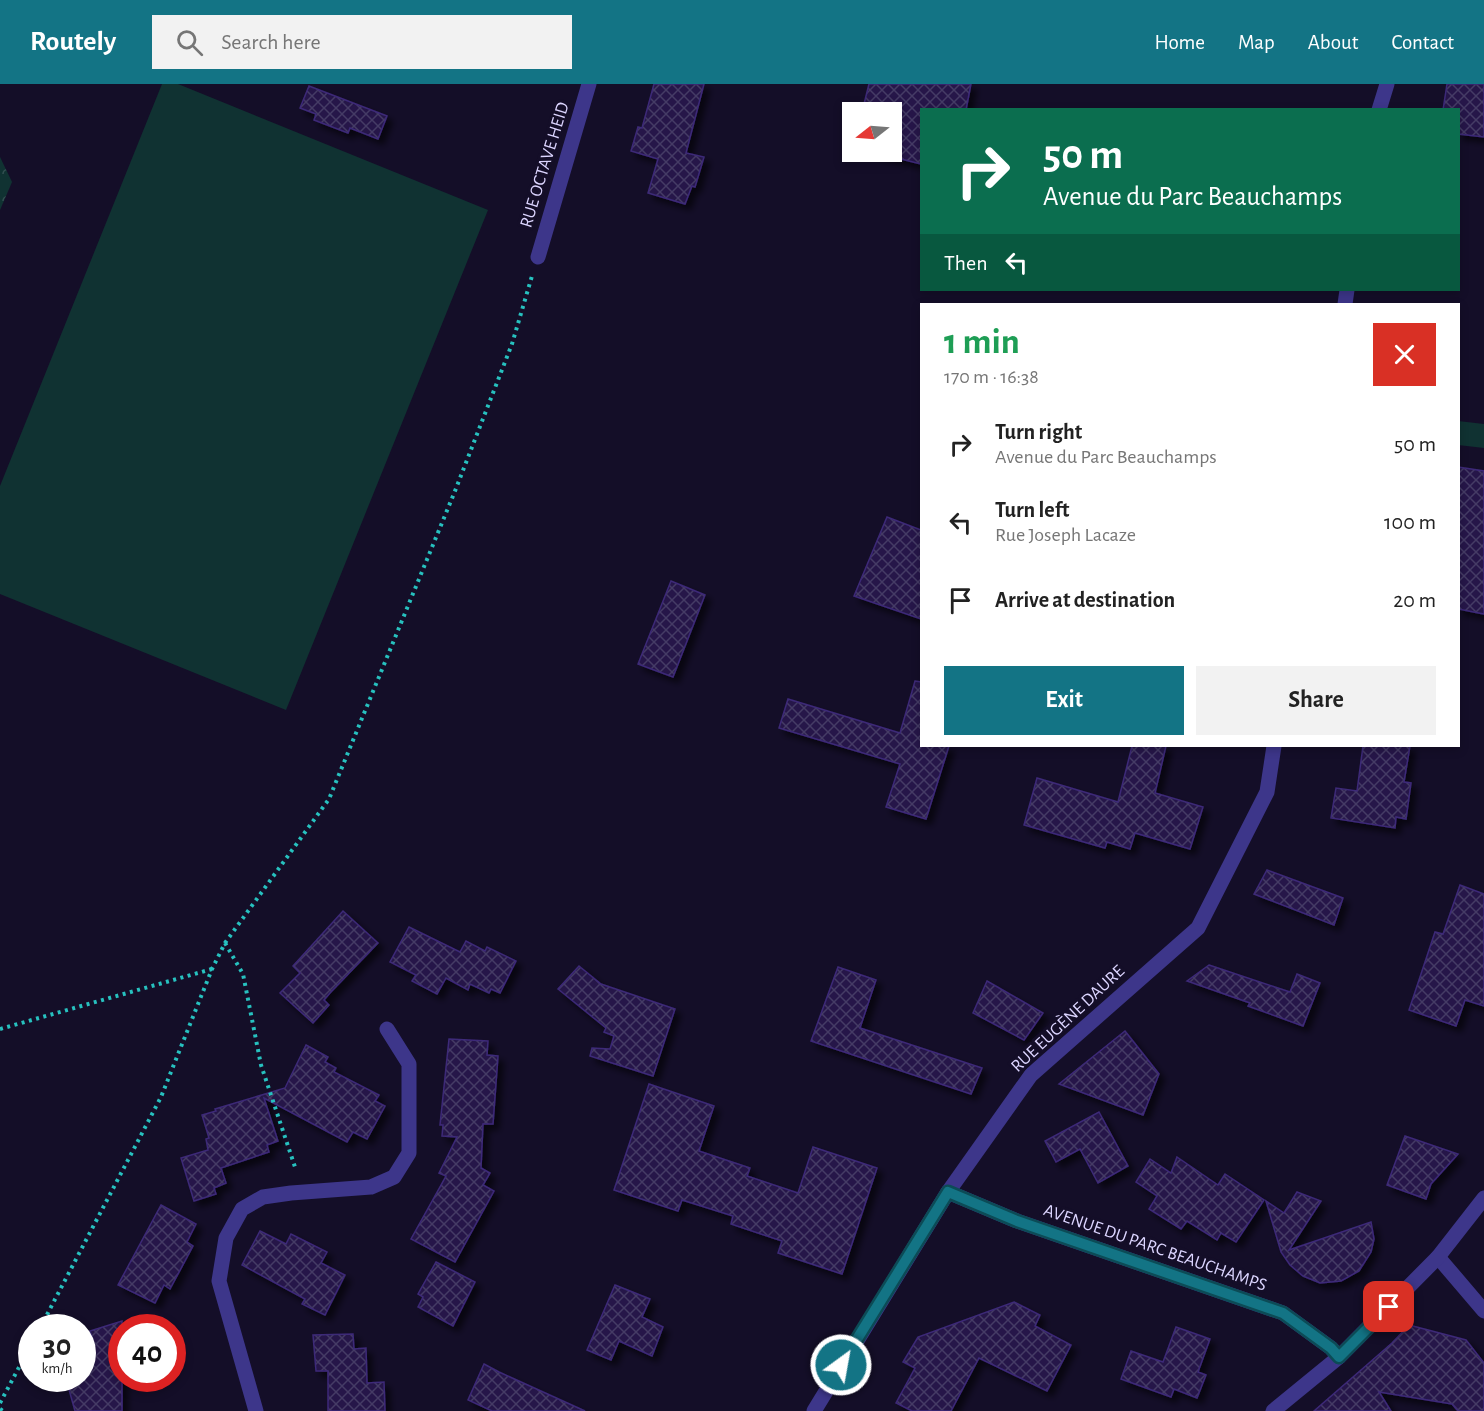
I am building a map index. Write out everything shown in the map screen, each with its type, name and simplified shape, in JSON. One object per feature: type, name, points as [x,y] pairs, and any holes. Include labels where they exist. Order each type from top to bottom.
[{"type":"street","name":"RUE OCTAVE HEID","points":[[538,257],[589,84]]},
{"type":"street","points":[[1380,108],[1387,84]]},
{"type":"street","name":"RUE EUGÈNE DAURE","points":[[814,1411],[948,1192],[1031,1075],[1198,928],[1267,792],[1274,747]]},
{"type":"street","points":[[256,1411],[219,1281],[226,1238],[242,1209],[264,1197],[301,1192],[371,1188],[394,1177],[409,1153],[409,1064],[387,1029]]},
{"type":"street","name":"AVENUE DU PARC BEAUCHAMPS","points":[[948,1192],[1017,1221],[1283,1313],[1331,1348],[1339,1357]]},
{"type":"street","points":[[1273,1411],[1339,1357],[1438,1257],[1484,1198]]},
{"type":"street","points":[[1438,1257],[1484,1311]]},
{"type":"path","points":[[47,1314],[161,1097],[212,969],[225,943],[329,799],[455,491],[512,344],[538,257]]},
{"type":"path","points":[[225,943],[243,974],[261,1065],[293,1160],[301,1192]]},
{"type":"path","points":[[0,1029],[212,969]]},
{"type":"path","points":[[0,1403],[18,1369]]},
{"type":"green space","points":[[162,84],[178,84],[488,210],[286,710],[0,594],[0,486]]},
{"type":"green space","points":[[0,157],[12,182],[0,210]]},
{"type":"green space","points":[[1460,421],[1484,424],[1484,448],[1460,445]]},
{"type":"building","points":[[654,84],[704,84],[686,153],[704,157],[695,187],[692,186],[685,204],[648,193],[658,159],[631,151],[638,127],[642,128]]},
{"type":"building","points":[[869,84],[971,84],[966,108],[920,108],[920,164],[902,159],[902,102],[864,102]]},
{"type":"building","points":[[1447,84],[1484,84],[1484,137],[1460,134],[1460,108],[1443,108]]},
{"type":"building","points":[[309,86],[387,116],[378,139],[350,128],[348,133],[314,120],[316,114],[300,108]]},
{"type":"building","points":[[1460,467],[1484,471],[1484,614],[1460,609]]},
{"type":"building","points":[[887,517],[920,530],[920,619],[854,596]]},
{"type":"building","points":[[671,581],[705,595],[673,677],[638,664]]},
{"type":"building","points":[[915,681],[920,682],[920,747],[949,747],[926,819],[886,807],[900,764],[779,728],[788,699],[900,733]]},
{"type":"building","points":[[1132,747],[1166,747],[1155,793],[1203,807],[1190,849],[1135,833],[1130,849],[1107,842],[1105,848],[1024,825],[1037,778],[1118,802]]},
{"type":"building","points":[[1363,747],[1410,747],[1404,782],[1411,783],[1406,819],[1396,817],[1395,828],[1331,818],[1336,788],[1357,791]]},
{"type":"building","points":[[1267,870],[1343,898],[1334,925],[1254,894]]},
{"type":"building","points":[[1460,885],[1484,894],[1484,1006],[1465,1000],[1456,1026],[1409,1010],[1435,932],[1443,934]]},
{"type":"building","points":[[343,911],[378,943],[324,1000],[329,1005],[313,1023],[280,993],[300,973],[293,966]]},
{"type":"building","points":[[409,927],[460,952],[466,941],[485,951],[487,947],[516,961],[500,993],[491,989],[489,993],[470,984],[468,990],[446,978],[437,994],[412,981],[416,975],[390,962]]},
{"type":"building","points":[[1209,965],[1290,992],[1297,974],[1320,983],[1303,1026],[1248,1006],[1250,1003],[1187,981]]},
{"type":"building","points":[[579,966],[601,984],[675,1009],[653,1076],[590,1056],[592,1048],[610,1049],[614,1036],[604,1032],[606,1028],[558,989]]},
{"type":"building","points":[[838,967],[876,980],[860,1028],[982,1068],[971,1094],[811,1041]]},
{"type":"building","points":[[987,981],[1043,1013],[1024,1040],[973,1013]]},
{"type":"building","points":[[1125,1031],[1159,1074],[1143,1115],[1059,1084]]},
{"type":"building","points":[[449,1039],[488,1041],[487,1055],[498,1056],[493,1124],[483,1124],[481,1168],[490,1173],[483,1185],[494,1191],[455,1262],[411,1239],[446,1176],[439,1173],[457,1137],[442,1136],[443,1125],[440,1125]]},
{"type":"building","points":[[306,1045],[328,1057],[325,1062],[336,1068],[334,1072],[379,1095],[375,1101],[385,1106],[367,1139],[353,1132],[347,1142],[264,1098],[278,1141],[267,1145],[269,1152],[221,1168],[226,1183],[214,1188],[216,1194],[194,1201],[181,1158],[208,1150],[206,1139],[209,1138],[202,1115],[285,1088]]},
{"type":"building","points":[[649,1084],[714,1106],[699,1151],[750,1168],[747,1176],[798,1193],[813,1147],[877,1168],[842,1274],[778,1253],[782,1241],[731,1224],[733,1216],[682,1200],[678,1211],[614,1190]]},
{"type":"building","points":[[1099,1112],[1128,1166],[1098,1183],[1080,1149],[1056,1162],[1045,1141]]},
{"type":"building","points":[[1405,1136],[1458,1154],[1431,1184],[1426,1199],[1387,1185]]},
{"type":"building","points":[[1177,1157],[1218,1185],[1225,1174],[1264,1200],[1236,1242],[1221,1233],[1217,1240],[1187,1221],[1181,1229],[1149,1209],[1157,1196],[1136,1182],[1150,1159],[1171,1173]]},
{"type":"building","points":[[1297,1192],[1321,1201],[1289,1250],[1371,1222],[1374,1239],[1371,1252],[1359,1271],[1341,1281],[1320,1283],[1303,1276],[1290,1265],[1281,1252],[1266,1201],[1284,1213]]},
{"type":"building","points":[[161,1205],[196,1224],[187,1242],[193,1246],[170,1289],[164,1285],[155,1303],[118,1285]]},
{"type":"building","points":[[260,1231],[286,1244],[291,1234],[327,1252],[321,1263],[345,1275],[325,1315],[302,1304],[305,1299],[242,1265]]},
{"type":"building","points":[[436,1262],[475,1282],[453,1326],[418,1307],[423,1297],[418,1294]]},
{"type":"building","points":[[615,1285],[650,1299],[642,1317],[663,1327],[652,1356],[619,1341],[611,1360],[587,1350]]},
{"type":"building","points":[[1014,1302],[1040,1315],[1035,1326],[1071,1345],[1047,1391],[979,1358],[951,1411],[912,1411],[896,1403],[915,1368],[903,1362],[918,1337]]},
{"type":"building","points":[[108,1325],[108,1392],[122,1392],[122,1411],[75,1411],[70,1392],[96,1392],[96,1329]]},
{"type":"building","points":[[1409,1325],[1466,1340],[1484,1363],[1484,1411],[1458,1411],[1452,1404],[1379,1392],[1391,1411],[1314,1411],[1392,1343]]},
{"type":"building","points":[[1176,1327],[1210,1339],[1198,1372],[1206,1375],[1197,1398],[1174,1389],[1171,1397],[1121,1379],[1131,1351],[1163,1362]]},
{"type":"building","points":[[353,1334],[354,1349],[366,1348],[367,1383],[384,1382],[385,1411],[328,1411],[328,1371],[316,1371],[313,1335]]},
{"type":"building","points":[[484,1364],[585,1411],[492,1411],[468,1400]]},
{"type":"route","points":[[841,1365],[948,1192],[1017,1221],[1283,1313],[1331,1348],[1339,1357],[1389,1307]]}]
